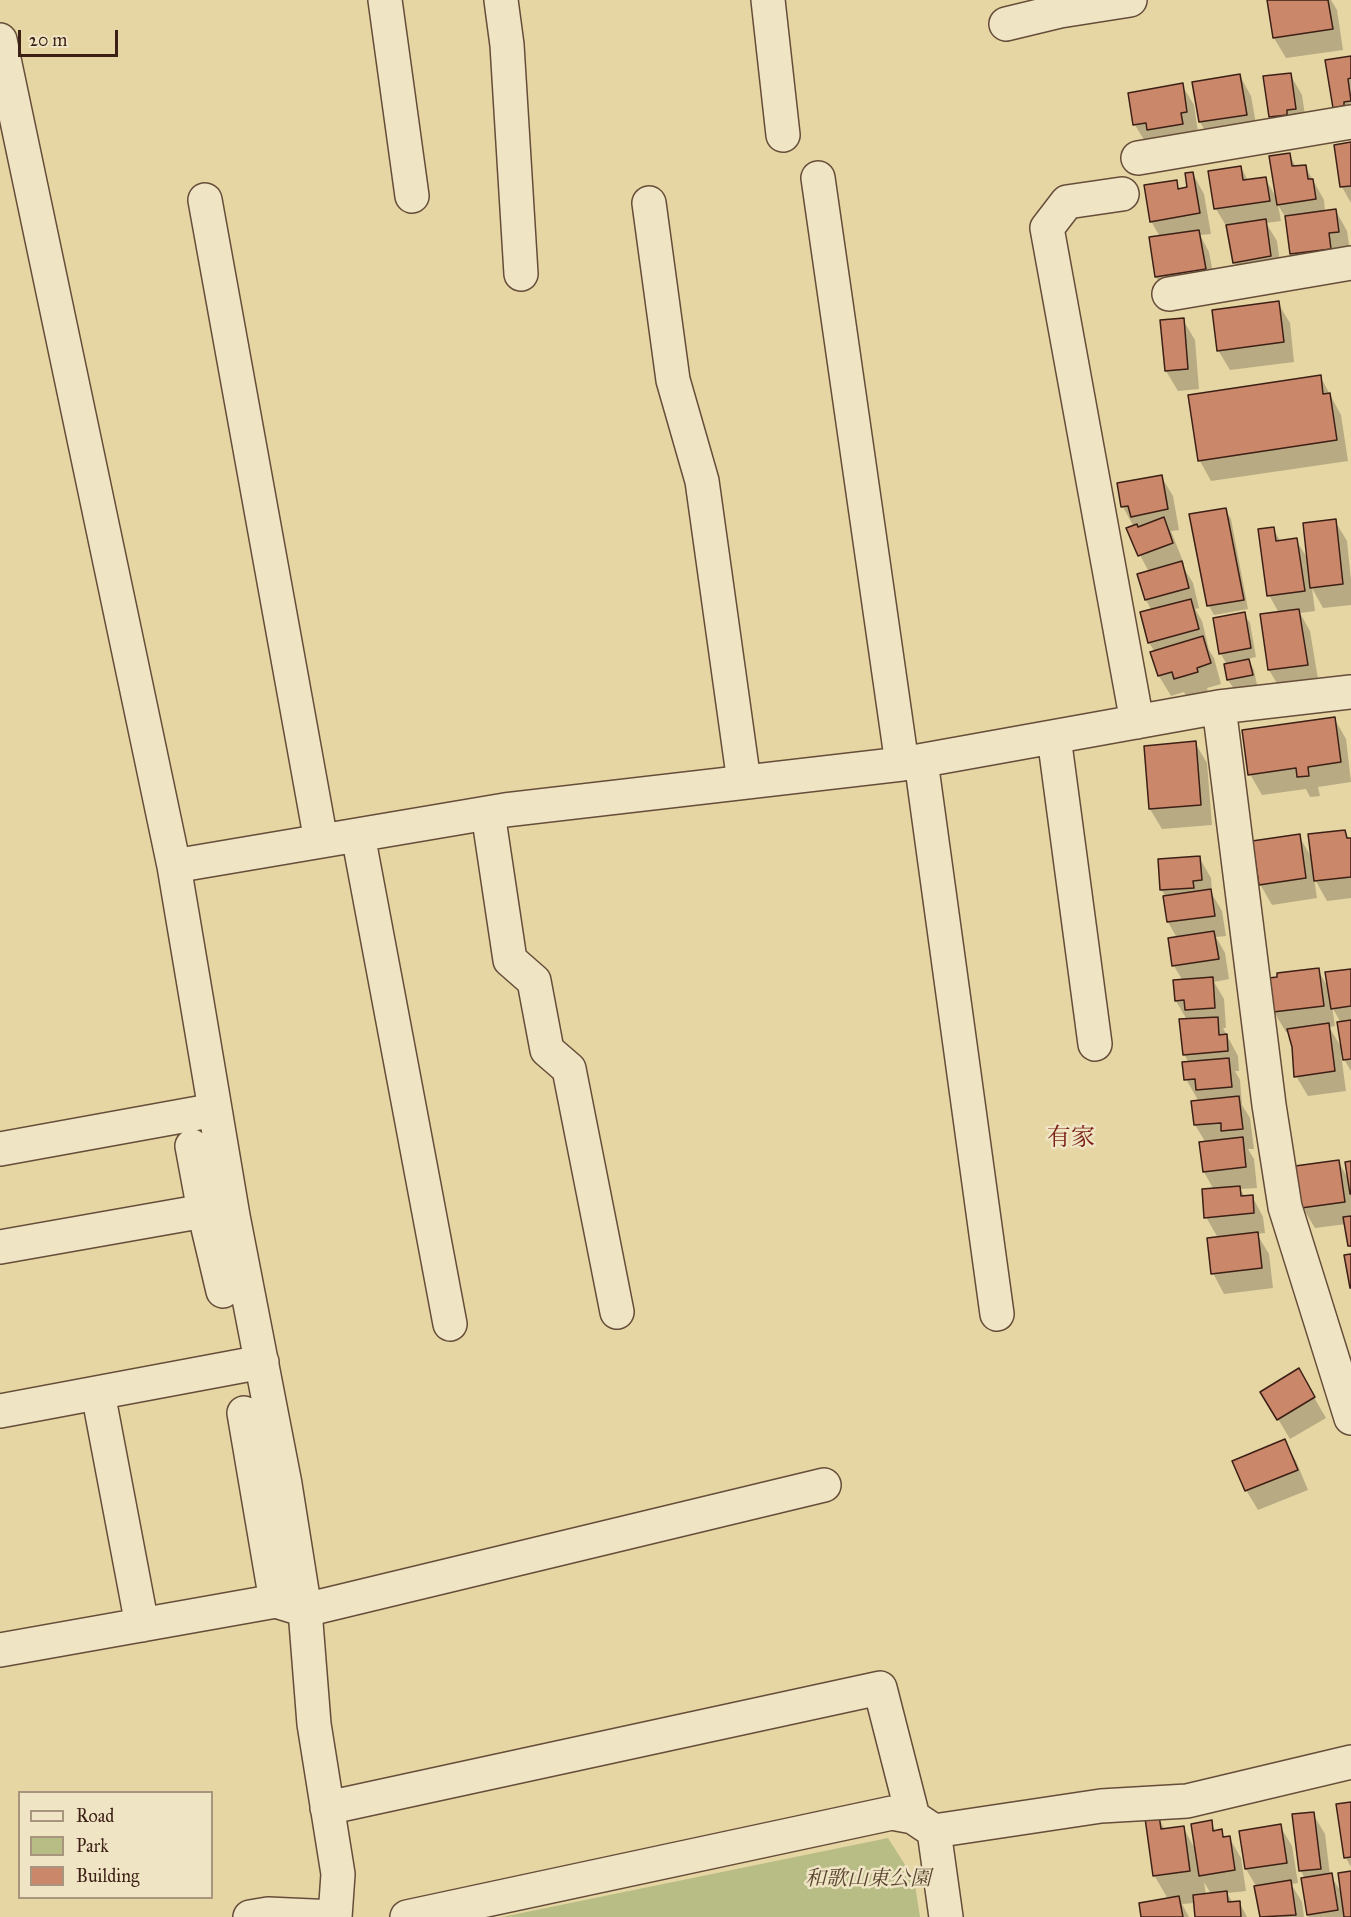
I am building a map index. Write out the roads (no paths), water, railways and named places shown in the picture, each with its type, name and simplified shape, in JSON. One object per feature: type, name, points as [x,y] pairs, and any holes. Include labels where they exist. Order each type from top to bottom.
[{"type":"street","points":[[385,0],[412,196]]},
{"type":"street","points":[[501,0],[507,45],[521,274]]},
{"type":"street","points":[[768,0],[783,135]]},
{"type":"street","points":[[1006,24],[1059,6],[1130,0]]},
{"type":"street","points":[[0,40],[174,866],[215,1110],[285,1484],[291,1605]]},
{"type":"street","points":[[1138,158],[1351,122]]},
{"type":"street","points":[[818,178],[997,1314]]},
{"type":"street","points":[[1122,194],[1067,201],[1047,228],[1137,722]]},
{"type":"street","points":[[205,200],[321,841]]},
{"type":"street","points":[[649,203],[673,380],[702,481],[744,782]]},
{"type":"street","points":[[1169,294],[1351,263]]},
{"type":"street","points":[[174,866],[488,813],[911,763],[1220,707],[1351,692]]},
{"type":"street","points":[[1220,707],[1269,1105],[1285,1207],[1351,1418]]},
{"type":"street","points":[[1054,737],[1095,1044]]},
{"type":"street","points":[[488,813],[510,960],[534,981],[547,1050],[569,1069],[617,1312]]},
{"type":"street","points":[[358,835],[450,1324]]},
{"type":"street","points":[[0,1149],[215,1110]]},
{"type":"street","points":[[192,1146],[204,1210],[224,1291]]},
{"type":"street","points":[[0,1247],[204,1210]]},
{"type":"street","points":[[0,1411],[262,1362]]},
{"type":"street","points":[[98,1393],[142,1625]]},
{"type":"street","points":[[244,1413],[291,1605],[314,1724],[338,1874],[335,1917],[268,1914],[250,1917]]},
{"type":"street","points":[[0,1650],[142,1625],[291,1605],[824,1485]]},
{"type":"street","points":[[327,1808],[880,1688],[923,1824],[946,1917]]},
{"type":"street","points":[[407,1917],[892,1813],[923,1824],[1101,1806],[1187,1801],[1351,1762]]},
{"type":"district","name":"有家","points":[[1071,1139]]},
{"type":"park label","name":"和歌山東公園","points":[[868,1880]]}]
